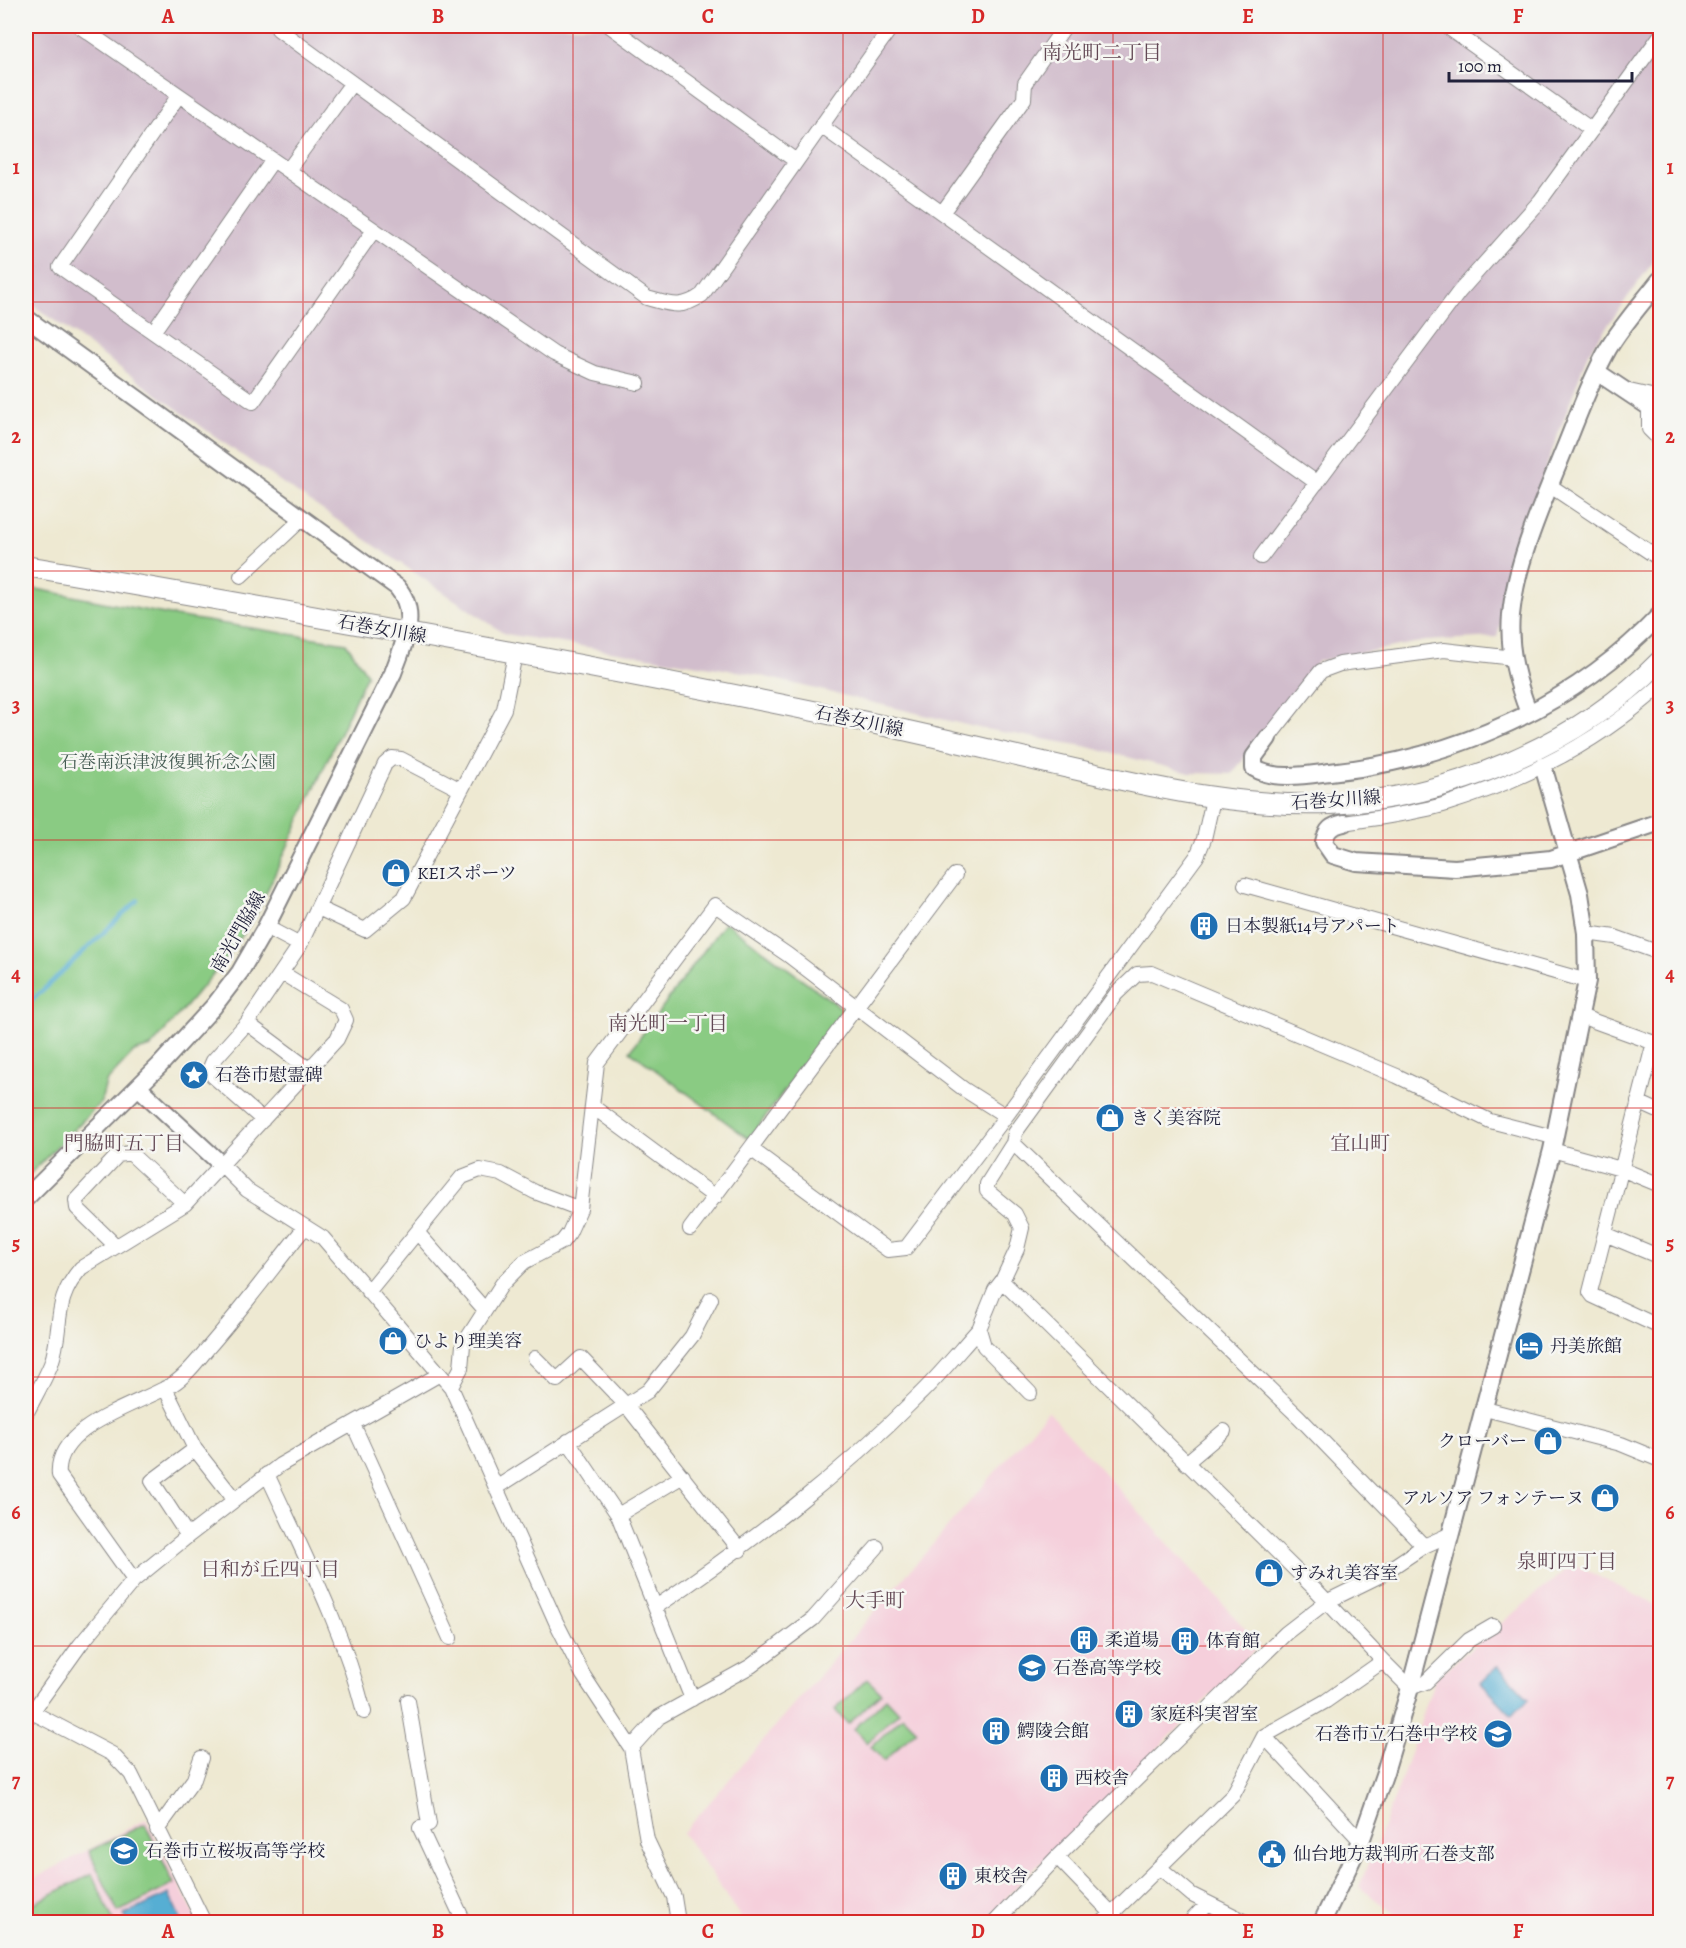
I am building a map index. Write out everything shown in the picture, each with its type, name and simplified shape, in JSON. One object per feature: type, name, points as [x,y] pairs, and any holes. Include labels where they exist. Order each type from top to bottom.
[{"type":"main road","name":"石巻女川線","points":[[26,566],[408,633],[874,723],[1135,784],[1214,799],[1333,804],[1424,790],[1481,774],[1557,737],[1611,703],[1660,662]]},
{"type":"street","points":[[79,26],[554,354],[595,373],[638,383]]},
{"type":"street","points":[[280,26],[278,29],[647,298],[672,305],[689,304],[702,295],[892,26]]},
{"type":"street","points":[[610,26],[796,160]]},
{"type":"street","points":[[942,213],[1024,99],[1025,83],[1065,26]]},
{"type":"street","points":[[1446,26],[1592,130]]},
{"type":"street","points":[[1261,557],[1459,292],[1540,201],[1660,36]]},
{"type":"street","points":[[288,170],[352,83]]},
{"type":"street","points":[[179,95],[60,267],[253,402],[374,230]]},
{"type":"street","points":[[821,126],[1317,483]]},
{"type":"street","points":[[153,332],[273,160]]},
{"type":"street","points":[[1529,713],[1514,658],[1510,616],[1515,590],[1550,485],[1597,372],[1609,348],[1660,280]]},
{"type":"street","points":[[26,318],[398,587],[409,606],[408,633]]},
{"type":"street","points":[[1597,372],[1624,390],[1657,406],[1648,429],[1660,440]]},
{"type":"street","points":[[1550,485],[1660,559]]},
{"type":"street","points":[[242,576],[303,518]]},
{"type":"street","points":[[1514,658],[1444,650],[1340,664],[1321,671],[1254,757],[1254,768],[1267,773],[1303,775],[1385,765],[1460,744],[1529,713],[1597,672],[1660,615]]},
{"type":"street","name":"南光門脇線","points":[[26,1198],[138,1087],[214,1006],[240,972],[266,927],[393,673],[408,633]]},
{"type":"street","points":[[318,908],[365,930],[404,898],[504,709],[515,654]]},
{"type":"street","points":[[1660,686],[1612,725],[1543,766],[1442,805],[1332,826],[1326,832],[1324,842],[1333,855],[1356,862],[1455,868],[1510,864],[1570,853],[1660,822]]},
{"type":"street","points":[[263,1120],[213,1076],[210,1068],[213,1061],[247,1023],[300,945],[385,764],[392,758],[401,759],[461,790]]},
{"type":"street","points":[[1322,1923],[1360,1841],[1385,1772],[1410,1688],[1553,1144],[1587,981],[1586,933],[1570,853],[1543,766]]},
{"type":"street","points":[[751,1149],[888,1250],[906,1248],[1197,856],[1204,839],[1214,799]]},
{"type":"street","points":[[690,1229],[955,875]]},
{"type":"street","points":[[1245,885],[1587,981]]},
{"type":"street","points":[[451,1387],[461,1368],[463,1345],[502,1284],[524,1262],[562,1242],[580,1209],[597,1063],[715,905],[857,1006],[965,1090],[1005,1116]]},
{"type":"street","points":[[266,927],[300,945]]},
{"type":"street","points":[[1586,933],[1615,937],[1660,953]]},
{"type":"street","points":[[26,1414],[51,1365],[61,1301],[69,1282],[81,1268],[185,1204],[338,1039],[346,1020],[341,1009],[282,973]]},
{"type":"street","points":[[656,1607],[740,1550],[812,1493],[918,1396],[979,1329],[994,1290],[1002,1281],[1017,1249],[1022,1228],[1015,1214],[987,1191],[987,1184],[1013,1143],[1015,1133],[1116,994],[1137,974],[1152,973],[1397,1076],[1490,1121],[1660,1185]]},
{"type":"street","points":[[1104,984],[1116,994]]},
{"type":"street","points":[[1580,1016],[1657,1044],[1638,1102],[1590,1292],[1593,1296],[1660,1327]]},
{"type":"street","points":[[247,1023],[310,1070]]},
{"type":"street","points":[[138,1087],[247,1190],[327,1242],[451,1387],[583,1675],[631,1748],[647,1840],[674,1898],[678,1923]]},
{"type":"street","points":[[1638,1102],[1660,1112]]},
{"type":"street","points":[[592,1106],[715,1197]]},
{"type":"street","points":[[1013,1143],[1291,1409],[1424,1545]]},
{"type":"street","points":[[116,1246],[77,1208],[76,1200],[118,1155],[130,1153],[185,1204]]},
{"type":"street","points":[[368,1292],[462,1177],[473,1171],[501,1174],[535,1192],[580,1209]]},
{"type":"street","points":[[134,1580],[59,1475],[58,1467],[68,1442],[133,1402],[175,1383],[202,1354],[305,1227]]},
{"type":"street","points":[[417,1232],[485,1310]]},
{"type":"street","points":[[1605,1234],[1660,1257]]},
{"type":"street","points":[[1002,1281],[1410,1688]]},
{"type":"street","points":[[496,1488],[648,1391],[692,1336],[711,1299]]},
{"type":"street","points":[[979,1329],[984,1346],[1030,1393]]},
{"type":"street","points":[[535,1358],[557,1380],[581,1358],[626,1405],[740,1550]]},
{"type":"street","points":[[204,1923],[131,1774],[112,1754],[29,1711],[134,1580],[267,1474],[440,1374]]},
{"type":"street","points":[[165,1388],[195,1449],[235,1500]]},
{"type":"street","points":[[1485,1408],[1621,1444],[1660,1460]]},
{"type":"street","points":[[353,1424],[450,1638]]},
{"type":"street","points":[[1186,1463],[1224,1431]]},
{"type":"street","points":[[568,1441],[618,1515],[692,1699]]},
{"type":"street","points":[[188,1536],[152,1481],[195,1449]]},
{"type":"street","points":[[267,1474],[334,1620],[354,1671],[364,1712]]},
{"type":"street","points":[[618,1515],[683,1476]]},
{"type":"street","points":[[994,1923],[1057,1857],[1286,1634],[1326,1602],[1379,1576],[1424,1545],[1451,1534]]},
{"type":"street","points":[[631,1748],[659,1718],[752,1666],[813,1619],[877,1547]]},
{"type":"street","points":[[1410,1688],[1426,1682],[1469,1640],[1493,1626]]},
{"type":"street","points":[[1057,1857],[1112,1920],[1159,1867],[1233,1795],[1264,1736],[1326,1701],[1383,1661]]},
{"type":"street","points":[[408,1701],[424,1826],[464,1923]]},
{"type":"street","points":[[1264,1736],[1360,1841]]},
{"type":"street","points":[[157,1830],[194,1779],[201,1758]]},
{"type":"street","points":[[1159,1867],[1192,1895],[1246,1923]]},
{"type":"street","points":[[1190,1923],[1208,1903]]},
{"type":"shaded area","points":[[26,26],[1660,26],[1660,252],[1588,353],[1532,506],[1497,637],[1425,641],[1318,661],[1232,774],[1190,773],[1084,746],[979,728],[749,673],[505,634],[231,448],[26,300]]},
{"type":"shaded area","name":"石巻高等学校","points":[[1048,1411],[1260,1645],[1053,1855],[1033,1869],[984,1922],[744,1922],[683,1833]]},
{"type":"shaded area","name":"石巻市立石巻中学校","points":[[1573,1564],[1660,1607],[1660,1922],[1405,1922],[1359,1887],[1398,1789],[1435,1678]]},
{"type":"shaded area","name":"石巻市立桜坂高等学校","points":[[146,1819],[198,1922],[26,1922],[26,1883]]},
{"type":"green space","name":"石巻南浜津波復興祈念公園","points":[[26,587],[175,616],[346,643],[367,674],[257,913],[230,954],[151,1047],[134,1052],[106,1082],[101,1102],[26,1178]]},
{"type":"green space","points":[[725,922],[844,1010],[749,1139],[630,1051]]},
{"type":"green space","points":[[867,1679],[881,1693],[848,1724],[835,1710]]},
{"type":"green space","points":[[886,1698],[899,1712],[867,1743],[854,1729]]},
{"type":"green space","points":[[903,1716],[917,1730],[884,1761],[871,1747]]},
{"type":"green space","points":[[145,1824],[174,1884],[118,1912],[89,1851]]},
{"type":"green space","points":[[92,1874],[114,1922],[26,1922],[26,1907]]},
{"type":"water","points":[[1498,1666],[1529,1699],[1512,1715],[1481,1683]]},
{"type":"water","points":[[169,1894],[182,1922],[128,1922],[124,1915]]},
{"type":"waterway","points":[[26,1006],[138,900]]},
{"type":"place","name":"KEIスポーツ","points":[[396,873]]},
{"type":"place","name":"日本製紙14号アパート","points":[[1204,926]]},
{"type":"place","name":"石巻市慰霊碑","points":[[194,1075]]},
{"type":"place","name":"きく美容院","points":[[1110,1118]]},
{"type":"place","name":"ひより理美容","points":[[393,1341]]},
{"type":"place","name":"丹美旅館","points":[[1529,1346]]},
{"type":"place","name":"クローバー","points":[[1548,1441]]},
{"type":"place","name":"アルソア フォンテーヌ","points":[[1605,1498]]},
{"type":"place","name":"すみれ美容室","points":[[1269,1573]]},
{"type":"place","name":"柔道場","points":[[1084,1640]]},
{"type":"place","name":"体育館","points":[[1185,1641]]},
{"type":"place","name":"石巻高等学校","points":[[1032,1668]]},
{"type":"place","name":"家庭科実習室","points":[[1129,1714]]},
{"type":"place","name":"鰐陵会館","points":[[996,1731]]},
{"type":"place","name":"石巻市立石巻中学校","points":[[1498,1734]]},
{"type":"place","name":"西校舎","points":[[1054,1778]]},
{"type":"place","name":"石巻市立桜坂高等学校","points":[[124,1851]]},
{"type":"place","name":"仙台地方裁判所 石巻支部","points":[[1272,1854]]},
{"type":"place","name":"東校舎","points":[[953,1876]]},
{"type":"district","name":"南光町二丁目","points":[[1102,52]]},
{"type":"district","name":"南光町一丁目","points":[[668,1023]]},
{"type":"district","name":"門脇町五丁目","points":[[124,1143]]},
{"type":"district","name":"宜山町","points":[[1360,1143]]},
{"type":"district","name":"泉町四丁目","points":[[1567,1561]]},
{"type":"district","name":"日和が丘四丁目","points":[[270,1569]]},
{"type":"district","name":"大手町","points":[[875,1600]]}]
